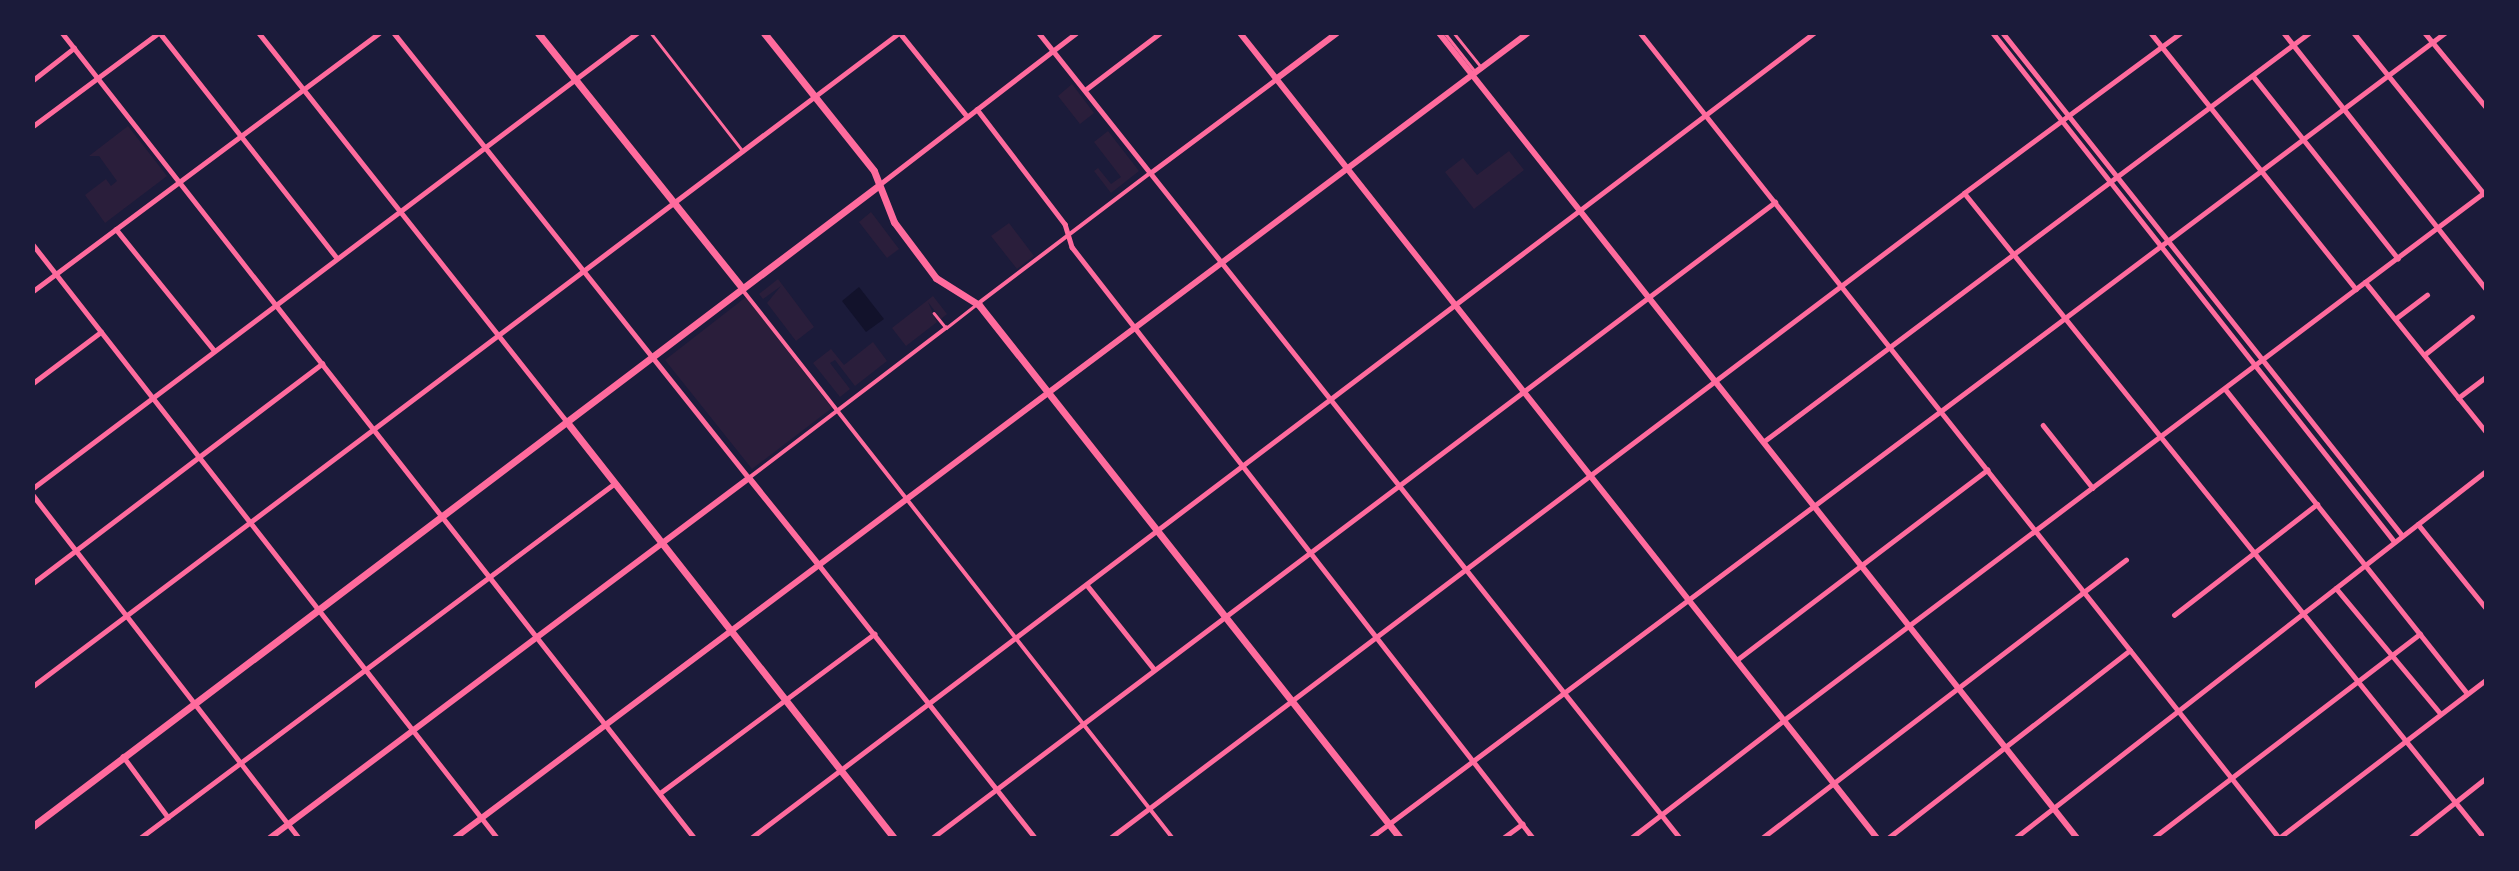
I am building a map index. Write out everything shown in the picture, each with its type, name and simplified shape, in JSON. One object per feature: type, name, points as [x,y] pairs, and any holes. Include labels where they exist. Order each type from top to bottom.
[{"type":"main road","points":[[538,33],[742,288]]},
{"type":"main road","points":[[764,33],[874,171],[894,222],[936,278],[977,304],[1400,838]]},
{"type":"main road","points":[[1240,33],[1877,838]]},
{"type":"main road","points":[[1276,79],[1337,33]]},
{"type":"main road","points":[[1439,33],[1477,72],[1581,212],[2077,838]]},
{"type":"main road","points":[[455,838],[1528,33]]},
{"type":"main road","points":[[33,826],[316,607],[878,186]]},
{"type":"main road","points":[[566,421],[894,838]]},
{"type":"main road","points":[[270,838],[749,478],[819,565]]},
{"type":"street","points":[[62,33],[694,838]]},
{"type":"street","points":[[33,126],[159,33],[337,258]]},
{"type":"street","points":[[258,33],[566,421]]},
{"type":"street","points":[[33,291],[379,33]]},
{"type":"street","points":[[394,33],[749,478],[946,328]]},
{"type":"street","points":[[33,488],[637,33]]},
{"type":"street","points":[[33,686],[900,33],[967,116]]},
{"type":"street","points":[[1039,33],[1563,694],[1681,838]]},
{"type":"street","points":[[878,186],[1076,33]]},
{"type":"street","points":[[1085,90],[1160,33]]},
{"type":"street","points":[[1640,33],[2279,838],[2486,680]]},
{"type":"street","points":[[751,838],[1814,33]]},
{"type":"street","points":[[1993,33],[2394,541]]},
{"type":"street","points":[[2003,33],[2402,535]]},
{"type":"street","points":[[2151,33],[2356,289]]},
{"type":"street","points":[[1110,838],[2180,33]]},
{"type":"street","points":[[2284,33],[2486,289]]},
{"type":"street","points":[[1763,442],[2309,33]]},
{"type":"street","points":[[1631,838],[1785,719],[2485,193],[2354,33]]},
{"type":"street","points":[[2425,33],[2486,107]]},
{"type":"street","points":[[1370,838],[2445,33]]},
{"type":"street","points":[[33,80],[74,48]]},
{"type":"street","points":[[2253,76],[2398,258]]},
{"type":"street","points":[[977,304],[1276,79]]},
{"type":"street","points":[[977,109],[1065,224],[1068,237],[1134,327],[1534,838]]},
{"type":"street","points":[[1964,193],[2484,838]]},
{"type":"street","points":[[932,838],[1775,202]]},
{"type":"street","points":[[116,229],[214,350]]},
{"type":"street","points":[[33,245],[497,838]]},
{"type":"street","points":[[2365,282],[2423,356],[2483,424],[2486,432]]},
{"type":"street","points":[[742,288],[1173,838]]},
{"type":"street","points":[[2395,319],[2427,295]]},
{"type":"street","points":[[2423,356],[2472,317]]},
{"type":"street","points":[[33,383],[101,332]]},
{"type":"street","points":[[33,583],[323,363]]},
{"type":"street","points":[[2458,398],[2486,377]]},
{"type":"street","points":[[2226,390],[2467,693]]},
{"type":"street","points":[[2043,425],[2094,489]]},
{"type":"street","points":[[1738,659],[1987,470]]},
{"type":"street","points":[[2015,838],[2486,471]]},
{"type":"street","points":[[139,838],[615,483]]},
{"type":"street","points":[[33,495],[299,838]]},
{"type":"street","points":[[2174,615],[2317,504]]},
{"type":"street","points":[[2418,523],[2486,608]]},
{"type":"street","points":[[1762,838],[2126,560]]},
{"type":"street","points":[[819,565],[1035,838]]},
{"type":"street","points":[[1087,584],[1154,669]]},
{"type":"street","points":[[2336,587],[2441,713]]},
{"type":"street","points":[[660,793],[874,634]]},
{"type":"street","points":[[2153,838],[2420,634]]},
{"type":"street","points":[[1888,838],[2130,650]]},
{"type":"street","points":[[122,756],[168,817]]},
{"type":"street","points":[[2410,838],[2486,778]]},
{"type":"street","points":[[1503,838],[1522,823]]},
{"type":"lane","points":[[651,33],[743,151]]},
{"type":"lane","points":[[1445,33],[1477,72]]},
{"type":"lane","points":[[1454,33],[1477,72]]},
{"type":"lane","points":[[934,313],[946,328],[977,304]]},
{"type":"shaded area","points":[[1072,84],[1094,113],[1080,124],[1058,96]]},
{"type":"shaded area","points":[[128,126],[167,176],[105,223],[85,195],[106,179],[111,186],[117,181],[99,156],[89,156]]},
{"type":"shaded area","points":[[1108,131],[1139,171],[1111,193],[1094,171],[1098,168],[1111,184],[1121,177],[1094,142]]},
{"type":"shaded area","points":[[1509,151],[1524,170],[1474,209],[1445,172],[1463,158],[1477,175]]},
{"type":"shaded area","points":[[871,212],[899,249],[887,258],[859,222]]},
{"type":"shaded area","points":[[1009,223],[1034,256],[1017,269],[991,236]]},
{"type":"shaded area","points":[[778,279],[814,327],[796,341],[767,303],[781,286],[763,299],[759,294]]},
{"type":"shaded area","points":[[859,287],[884,319],[866,332],[842,301]]},
{"type":"shaded area","points":[[933,296],[947,314],[941,319],[928,302],[937,322],[906,346],[892,328]]},
{"type":"shaded area","points":[[746,297],[832,408],[752,469],[665,360]]},
{"type":"shaded area","points":[[873,342],[887,361],[855,386],[835,360],[830,363],[850,389],[840,397],[813,363],[831,349],[844,365]]}]
